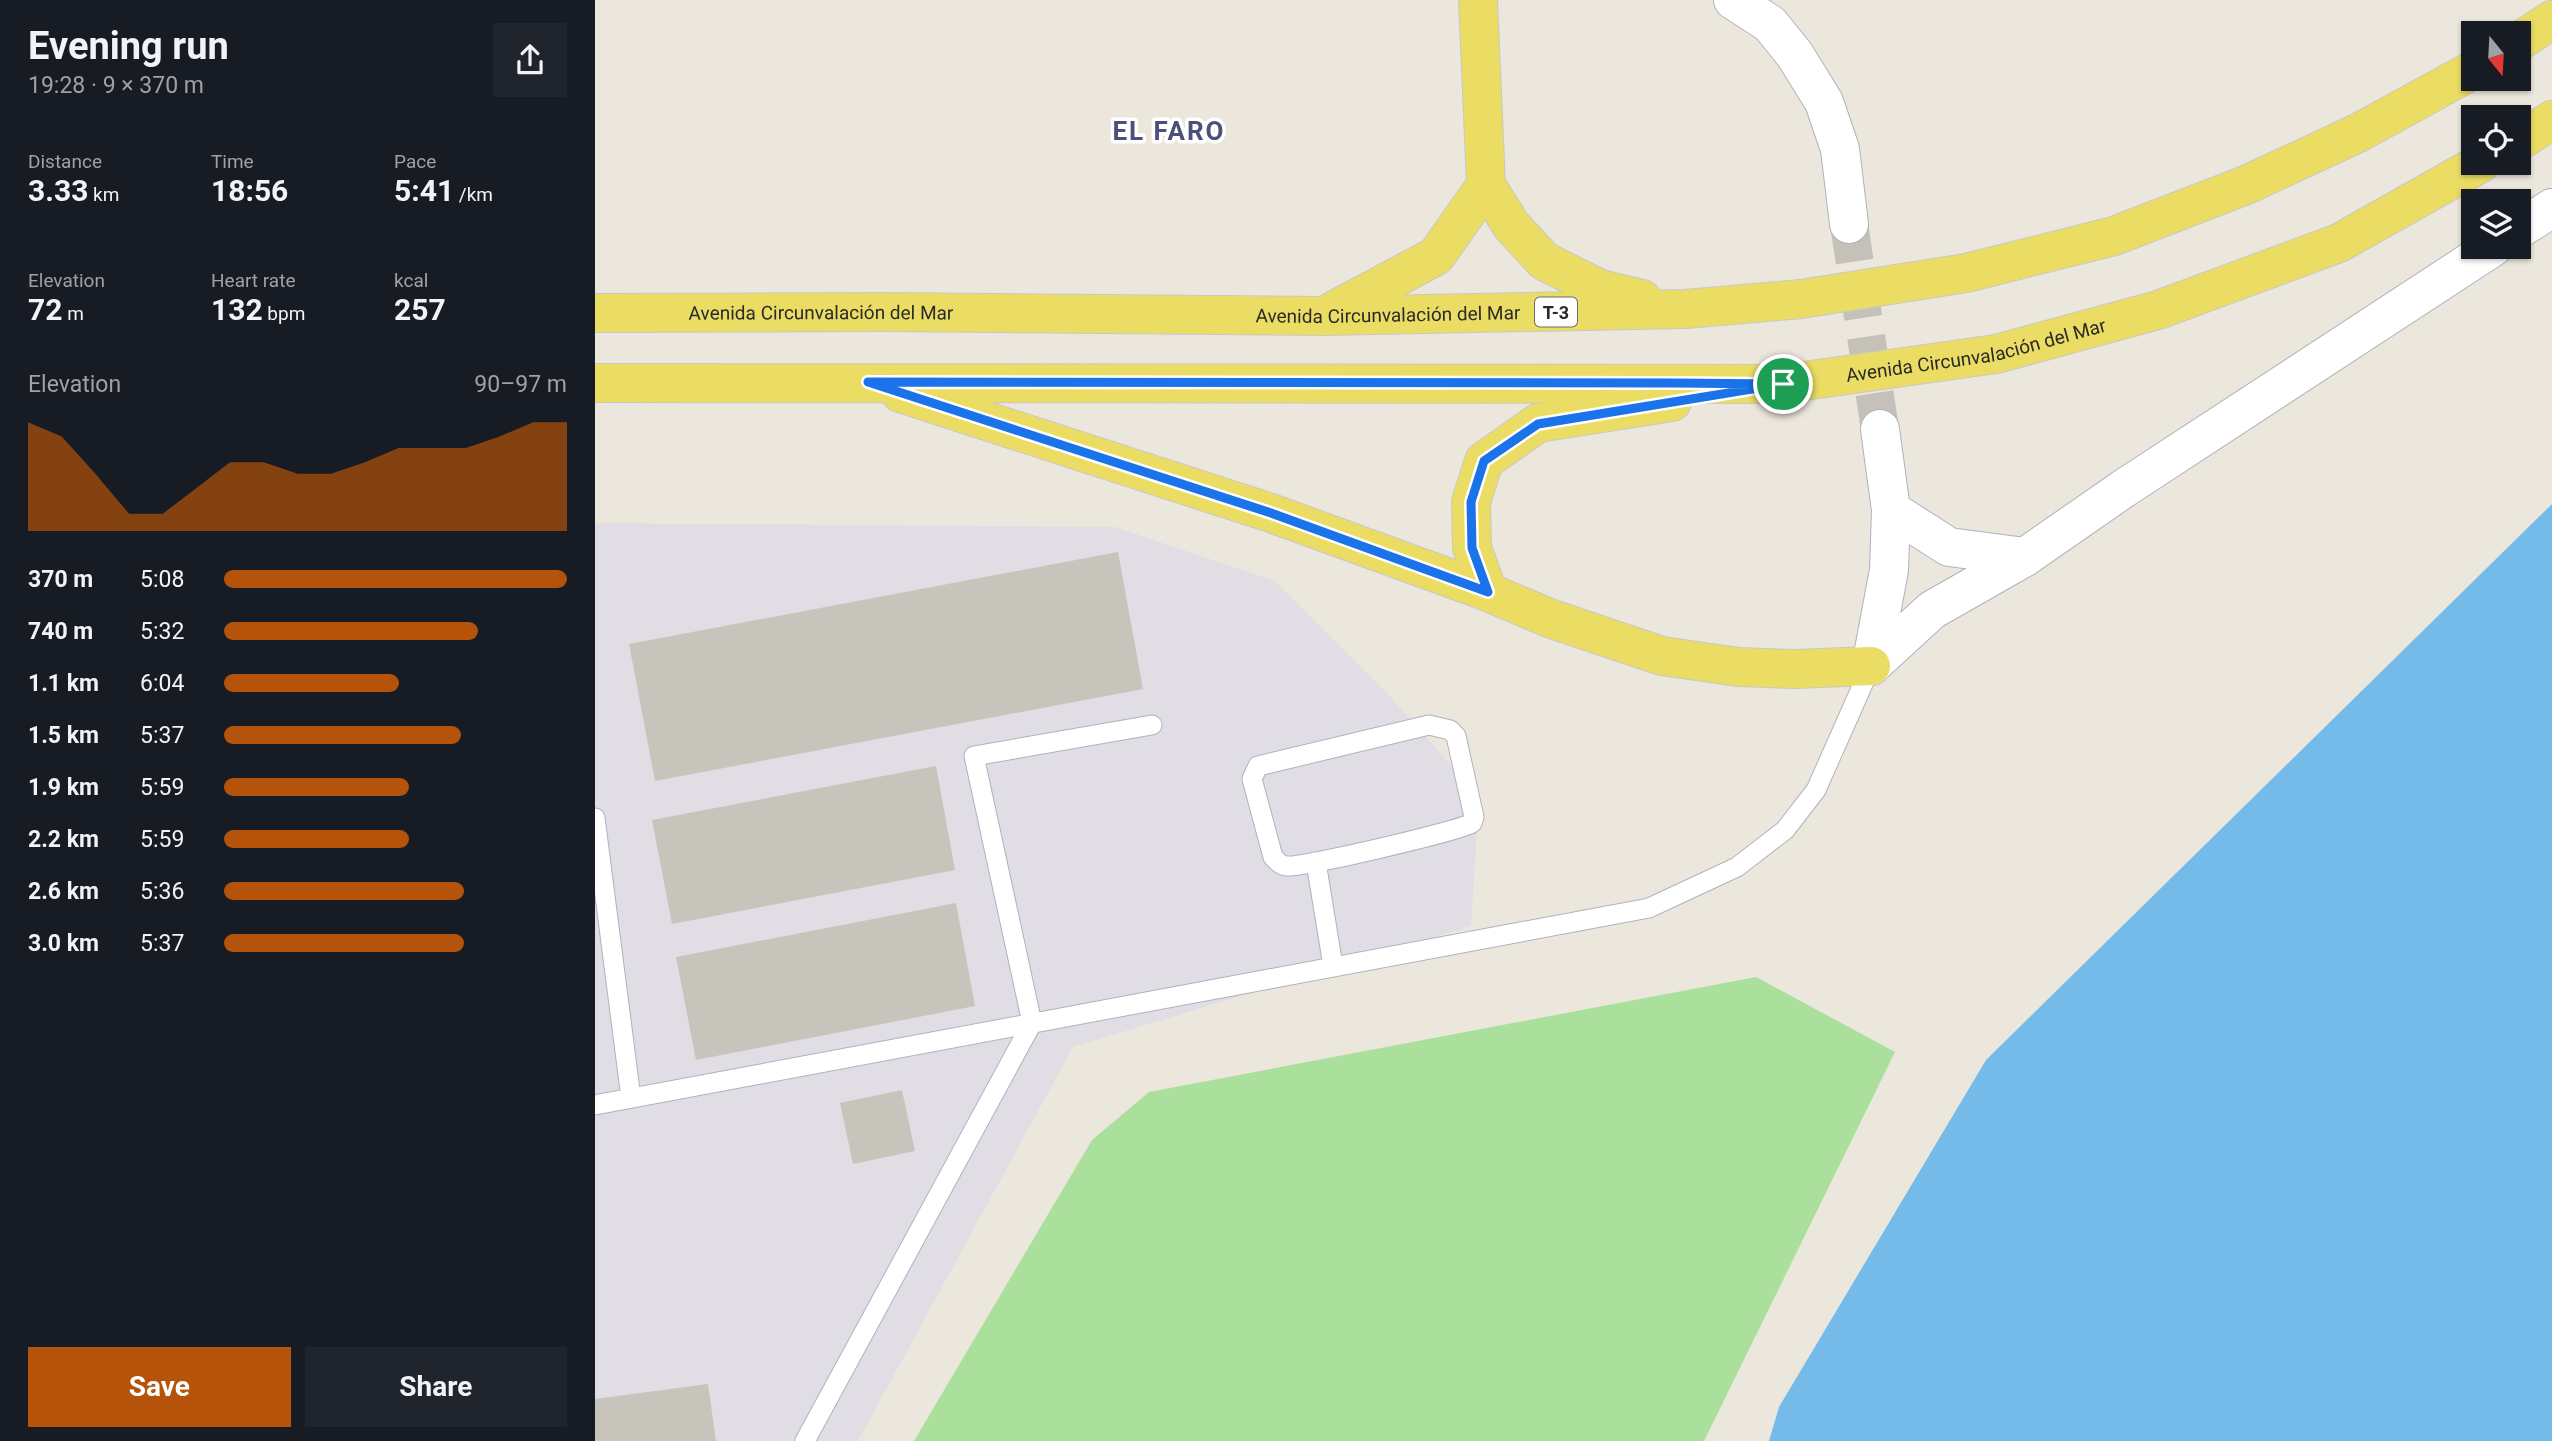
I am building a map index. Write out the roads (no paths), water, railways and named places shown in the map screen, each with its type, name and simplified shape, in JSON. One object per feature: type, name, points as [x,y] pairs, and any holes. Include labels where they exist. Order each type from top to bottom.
[{"type":"main road","points":[[1478,0],[1486,185],[1511,225],[1544,261],[1601,289],[1685,309]]},
{"type":"main road","points":[[2531,34],[2552,20]]},
{"type":"main road","name":"Avenida Circunvalación del Mar","points":[[595,313],[884,312],[1324,316],[1685,309],[1801,299],[1966,273],[2114,236],[2246,184],[2358,133],[2461,77]]},
{"type":"main road","points":[[2531,134],[2552,120]]},
{"type":"main road","name":"Avenida Circunvalación del Mar","points":[[595,383],[1783,384],[1996,354],[2158,310],[2339,243],[2461,174]]},
{"type":"main road","points":[[1324,316],[1436,256],[1486,185]]},
{"type":"main road","points":[[868,382],[1271,513],[1488,592],[1549,618],[1662,656],[1738,667],[1871,667]]},
{"type":"main road","points":[[1488,592],[1472,548],[1471,502],[1484,461],[1538,424],[1783,384]]},
{"type":"street","points":[[1733,0],[1770,24],[1795,55],[1824,102],[1840,149],[1849,224]]},
{"type":"street","points":[[2531,222],[2552,208]]},
{"type":"street","points":[[1871,667],[1932,610],[2025,557],[2123,489],[2475,259]]},
{"type":"street","points":[[1871,667],[1889,570],[1891,510],[1881,429]]},
{"type":"street","points":[[1891,510],[1949,547],[2025,557]]},
{"type":"lane","points":[[595,1105],[1650,908],[1737,867],[1785,830],[1816,790],[1871,667]]},
{"type":"lane","points":[[805,1441],[1032,1023],[974,756],[1152,725]]},
{"type":"lane","points":[[1429,725],[1450,730],[1456,736],[1474,817],[1472,823],[1316,862],[1287,866],[1279,864],[1273,857],[1252,779],[1258,766],[1429,725]]},
{"type":"lane","points":[[595,818],[631,1098]]},
{"type":"lane","points":[[1316,862],[1333,966]]},
{"type":"water","points":[[2552,504],[2552,1441],[1769,1441],[1779,1407],[1986,1060]]},
{"type":"tunnel","points":[[1849,224],[1880,429]]},
{"type":"district","name":"EL FARO","points":[[1169,131]]}]
